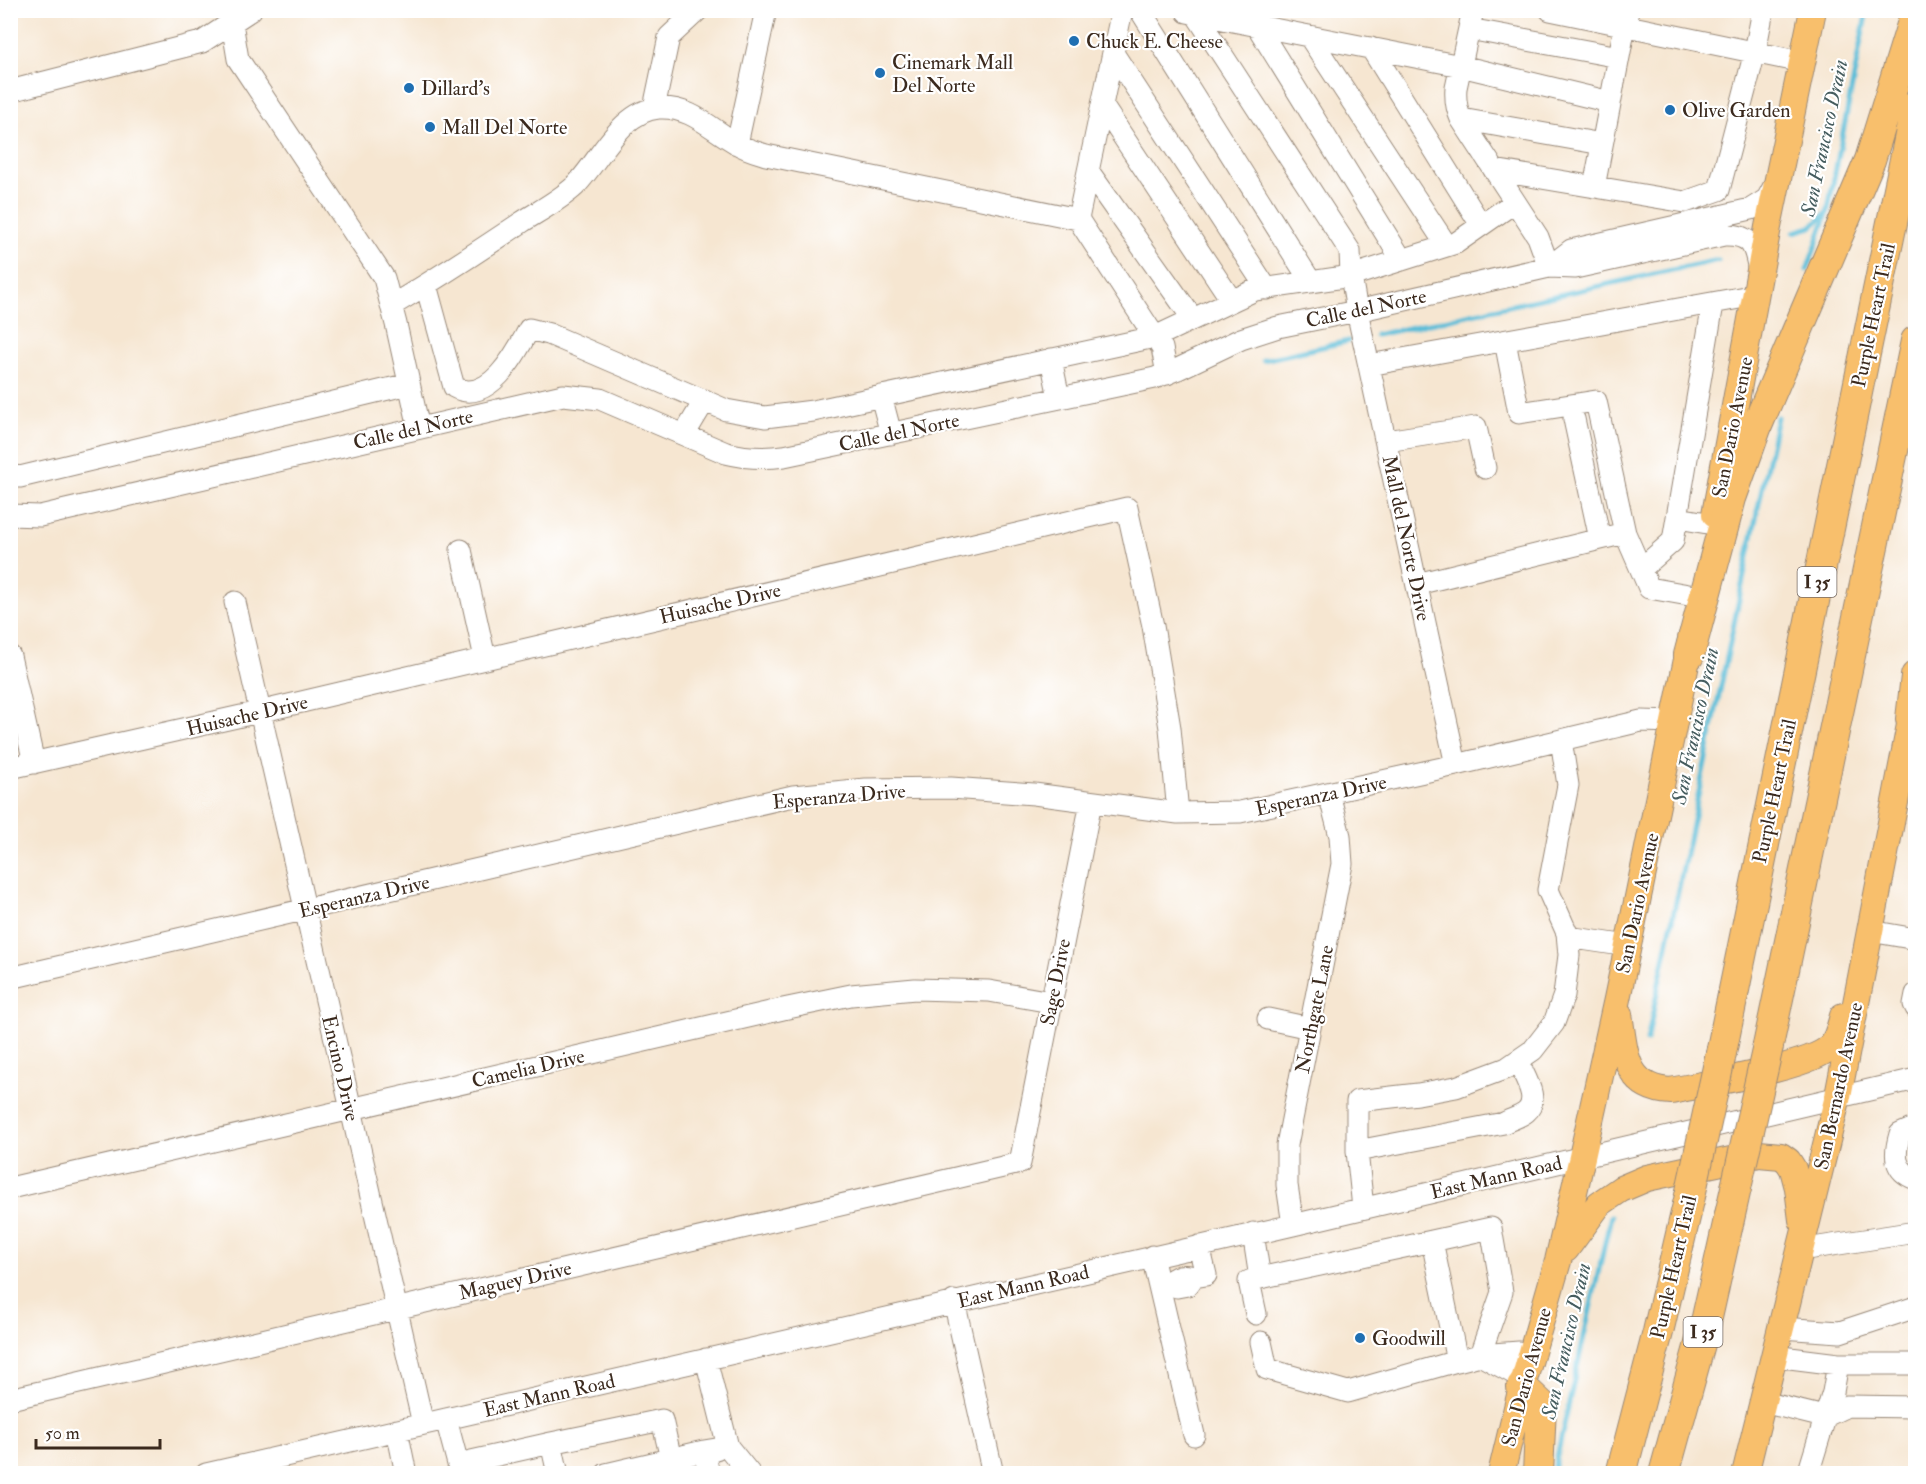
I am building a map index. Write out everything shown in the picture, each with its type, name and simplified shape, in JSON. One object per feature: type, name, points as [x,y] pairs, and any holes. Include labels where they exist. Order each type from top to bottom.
[{"type":"highway","points":[[1689,655],[1731,498],[1752,438],[1870,160],[1916,12]]},
{"type":"highway","name":"Purple Heart Trail","points":[[1621,1473],[1658,1332],[1720,1058],[1916,106]]},
{"type":"highway","name":"I 35","points":[[1664,1473],[1706,1322],[1768,1046],[1916,341]]},
{"type":"highway","points":[[1913,720],[1916,676]]},
{"type":"highway","points":[[1524,1373],[1540,1405],[1538,1473]]},
{"type":"main road","name":"San Dario Avenue","points":[[1501,1473],[1524,1373],[1558,1261],[1617,999],[1689,655],[1779,176],[1813,10]]},
{"type":"main road","name":"San Bernardo Avenue","points":[[1745,1473],[1838,1096],[1913,720]]},
{"type":"main road","points":[[1617,999],[1629,1068],[1642,1083],[1656,1090],[1671,1091],[1796,1064],[1817,1057],[1830,1047],[1835,1039],[1868,943]]},
{"type":"main road","points":[[1558,1261],[1599,1204],[1621,1189],[1647,1179],[1759,1154],[1781,1156],[1793,1169],[1798,1188],[1802,1243]]},
{"type":"street","points":[[10,91],[202,42],[251,10]]},
{"type":"street","points":[[654,108],[669,37],[698,10]]},
{"type":"street","points":[[737,144],[766,10]]},
{"type":"street","points":[[1078,219],[1122,10]]},
{"type":"street","points":[[1140,10],[1311,282]]},
{"type":"street","points":[[1550,10],[1626,18],[1802,62]]},
{"type":"street","points":[[1494,170],[1685,202],[1719,190],[1755,52],[1763,10]]},
{"type":"street","points":[[1188,12],[1461,66],[1610,102]]},
{"type":"street","name":"Mall del Norte Drive","points":[[1188,12],[1350,251],[1351,276],[1357,311],[1456,765]]},
{"type":"street","points":[[1594,187],[1626,18]]},
{"type":"street","points":[[1619,57],[1471,20],[1455,100],[1461,119],[1538,237],[1549,267],[1571,250],[1751,209],[1767,199],[1779,176]]},
{"type":"street","points":[[232,23],[238,59],[384,278],[419,428]]},
{"type":"street","points":[[1257,26],[1402,260]]},
{"type":"street","points":[[1309,36],[1447,246]]},
{"type":"street","points":[[1371,48],[1481,225]]},
{"type":"street","points":[[1113,53],[1267,289]]},
{"type":"street","points":[[1102,105],[1232,301]]},
{"type":"street","points":[[391,306],[573,188],[629,121],[641,112],[654,108],[672,108],[684,111],[705,122],[737,144],[766,155],[1078,219],[1162,348],[1167,374]]},
{"type":"street","points":[[1461,119],[1602,144]]},
{"type":"street","points":[[1089,172],[1193,319]]},
{"type":"street","points":[[426,285],[454,387],[462,392],[482,389],[499,375],[517,352],[529,329],[549,334],[726,410],[765,417],[813,411],[1155,337],[1255,290],[1351,276],[1456,243],[1515,202]]},
{"type":"street","name":"Calle del Norte","points":[[10,515],[40,516],[563,395],[600,399],[726,453],[762,459],[784,456],[1155,378],[1241,339],[1278,327],[1549,267],[1575,268],[1733,235],[1753,245],[1756,252],[1758,286]]},
{"type":"street","points":[[1369,365],[1713,304],[1758,286]]},
{"type":"street","points":[[1641,569],[1673,541],[1713,304]]},
{"type":"street","points":[[1505,341],[1519,413],[1596,401],[1625,533],[1649,588],[1700,597]]},
{"type":"street","points":[[1051,359],[1059,398]]},
{"type":"street","points":[[10,475],[20,477],[409,384]]},
{"type":"street","points":[[881,396],[891,434]]},
{"type":"street","points":[[684,435],[705,400]]},
{"type":"street","points":[[1574,419],[1600,539]]},
{"type":"street","points":[[1386,441],[1476,426],[1485,468]]},
{"type":"street","name":"Huisache Drive","points":[[10,768],[259,712],[1127,508],[1153,626],[1170,728],[1178,813]]},
{"type":"street","points":[[1678,518],[1713,524]]},
{"type":"street","points":[[1417,584],[1625,533]]},
{"type":"street","points":[[461,550],[484,658]]},
{"type":"street","name":"Encino Drive","points":[[235,602],[423,1424]]},
{"type":"street","points":[[10,656],[34,763]]},
{"type":"street","name":"Esperanza Drive","points":[[10,978],[793,796],[866,789],[951,788],[1034,794],[1178,813],[1240,812],[1329,794],[1641,721],[1675,722]]},
{"type":"street","points":[[1363,1208],[1357,1151],[1357,1101],[1456,1087],[1507,1068],[1533,1050],[1554,1023],[1564,995],[1569,955],[1568,937],[1548,890],[1568,785],[1561,740]]},
{"type":"street","name":"Northgate Lane","points":[[1293,1225],[1287,1185],[1287,1145],[1342,864],[1340,836],[1329,794]]},
{"type":"street","name":"Sage Drive","points":[[1020,1163],[1091,802]]},
{"type":"street","points":[[1568,937],[1628,946]]},
{"type":"street","points":[[1868,943],[1916,939]]},
{"type":"street","name":"Camelia Drive","points":[[10,1188],[783,1009],[850,996],[915,989],[989,991],[1051,1002]]},
{"type":"street","points":[[1916,994],[1914,1004],[1916,1008]]},
{"type":"street","points":[[1268,1019],[1310,1028]]},
{"type":"street","points":[[1357,1151],[1504,1123],[1526,1112],[1532,1105],[1532,1094],[1518,1061]]},
{"type":"street","name":"East Mann Road","points":[[215,1472],[1293,1225],[1916,1079]]},
{"type":"street","points":[[1916,1126],[1900,1134],[1895,1160],[1901,1172],[1916,1179]]},
{"type":"street","name":"Maguey Drive","points":[[10,1399],[1020,1163]]},
{"type":"street","points":[[1256,1314],[1249,1281],[1491,1228],[1502,1292],[1479,1355]]},
{"type":"street","points":[[1802,1243],[1916,1232]]},
{"type":"street","points":[[1253,1233],[1260,1278]]},
{"type":"street","points":[[1432,1241],[1457,1361]]},
{"type":"street","points":[[1164,1283],[1177,1287],[1188,1285],[1194,1277],[1206,1275],[1199,1246]]},
{"type":"street","points":[[1152,1256],[1164,1283],[1194,1435]]},
{"type":"street","points":[[954,1301],[993,1473]]},
{"type":"street","points":[[1781,1328],[1840,1332],[1916,1307]]},
{"type":"street","points":[[1261,1342],[1267,1369],[1348,1392],[1479,1355],[1520,1352],[1524,1373]]},
{"type":"street","points":[[1774,1356],[1838,1364],[1916,1364]]},
{"type":"street","points":[[706,1359],[728,1447],[750,1473]]},
{"type":"street","points":[[1808,1473],[1833,1392],[1838,1364]]},
{"type":"street","points":[[1763,1402],[1824,1417],[1847,1406],[1916,1407]]},
{"type":"street","points":[[446,1419],[459,1469],[551,1443],[662,1420],[670,1459]]},
{"type":"street","points":[[397,1430],[406,1473]]},
{"type":"street","points":[[551,1443],[558,1473]]},
{"type":"street","points":[[606,1473],[728,1447]]},
{"type":"street","points":[[704,1451],[709,1473]]},
{"type":"waterway","name":"San Francisco Drain","points":[[1807,270],[1827,214],[1867,10]]},
{"type":"waterway","points":[[1794,232],[1811,227],[1826,214]]},
{"type":"waterway","points":[[1376,335],[1718,260]]},
{"type":"waterway","points":[[1263,360],[1349,341]]},
{"type":"waterway","name":"San Francisco Drain","points":[[1647,1041],[1777,417]]},
{"type":"waterway","name":"San Francisco Drain","points":[[1553,1474],[1611,1216]]},
{"type":"place","name":"Chuck E. Cheese","points":[[1074,41]]},
{"type":"place","name":"Cinemark Mall Del Norte","points":[[880,73]]},
{"type":"place","name":"Dillard's","points":[[409,88]]},
{"type":"place","name":"Olive Garden","points":[[1670,110]]},
{"type":"place","name":"Mall Del Norte","points":[[430,127]]},
{"type":"place","name":"Goodwill","points":[[1360,1338]]}]
